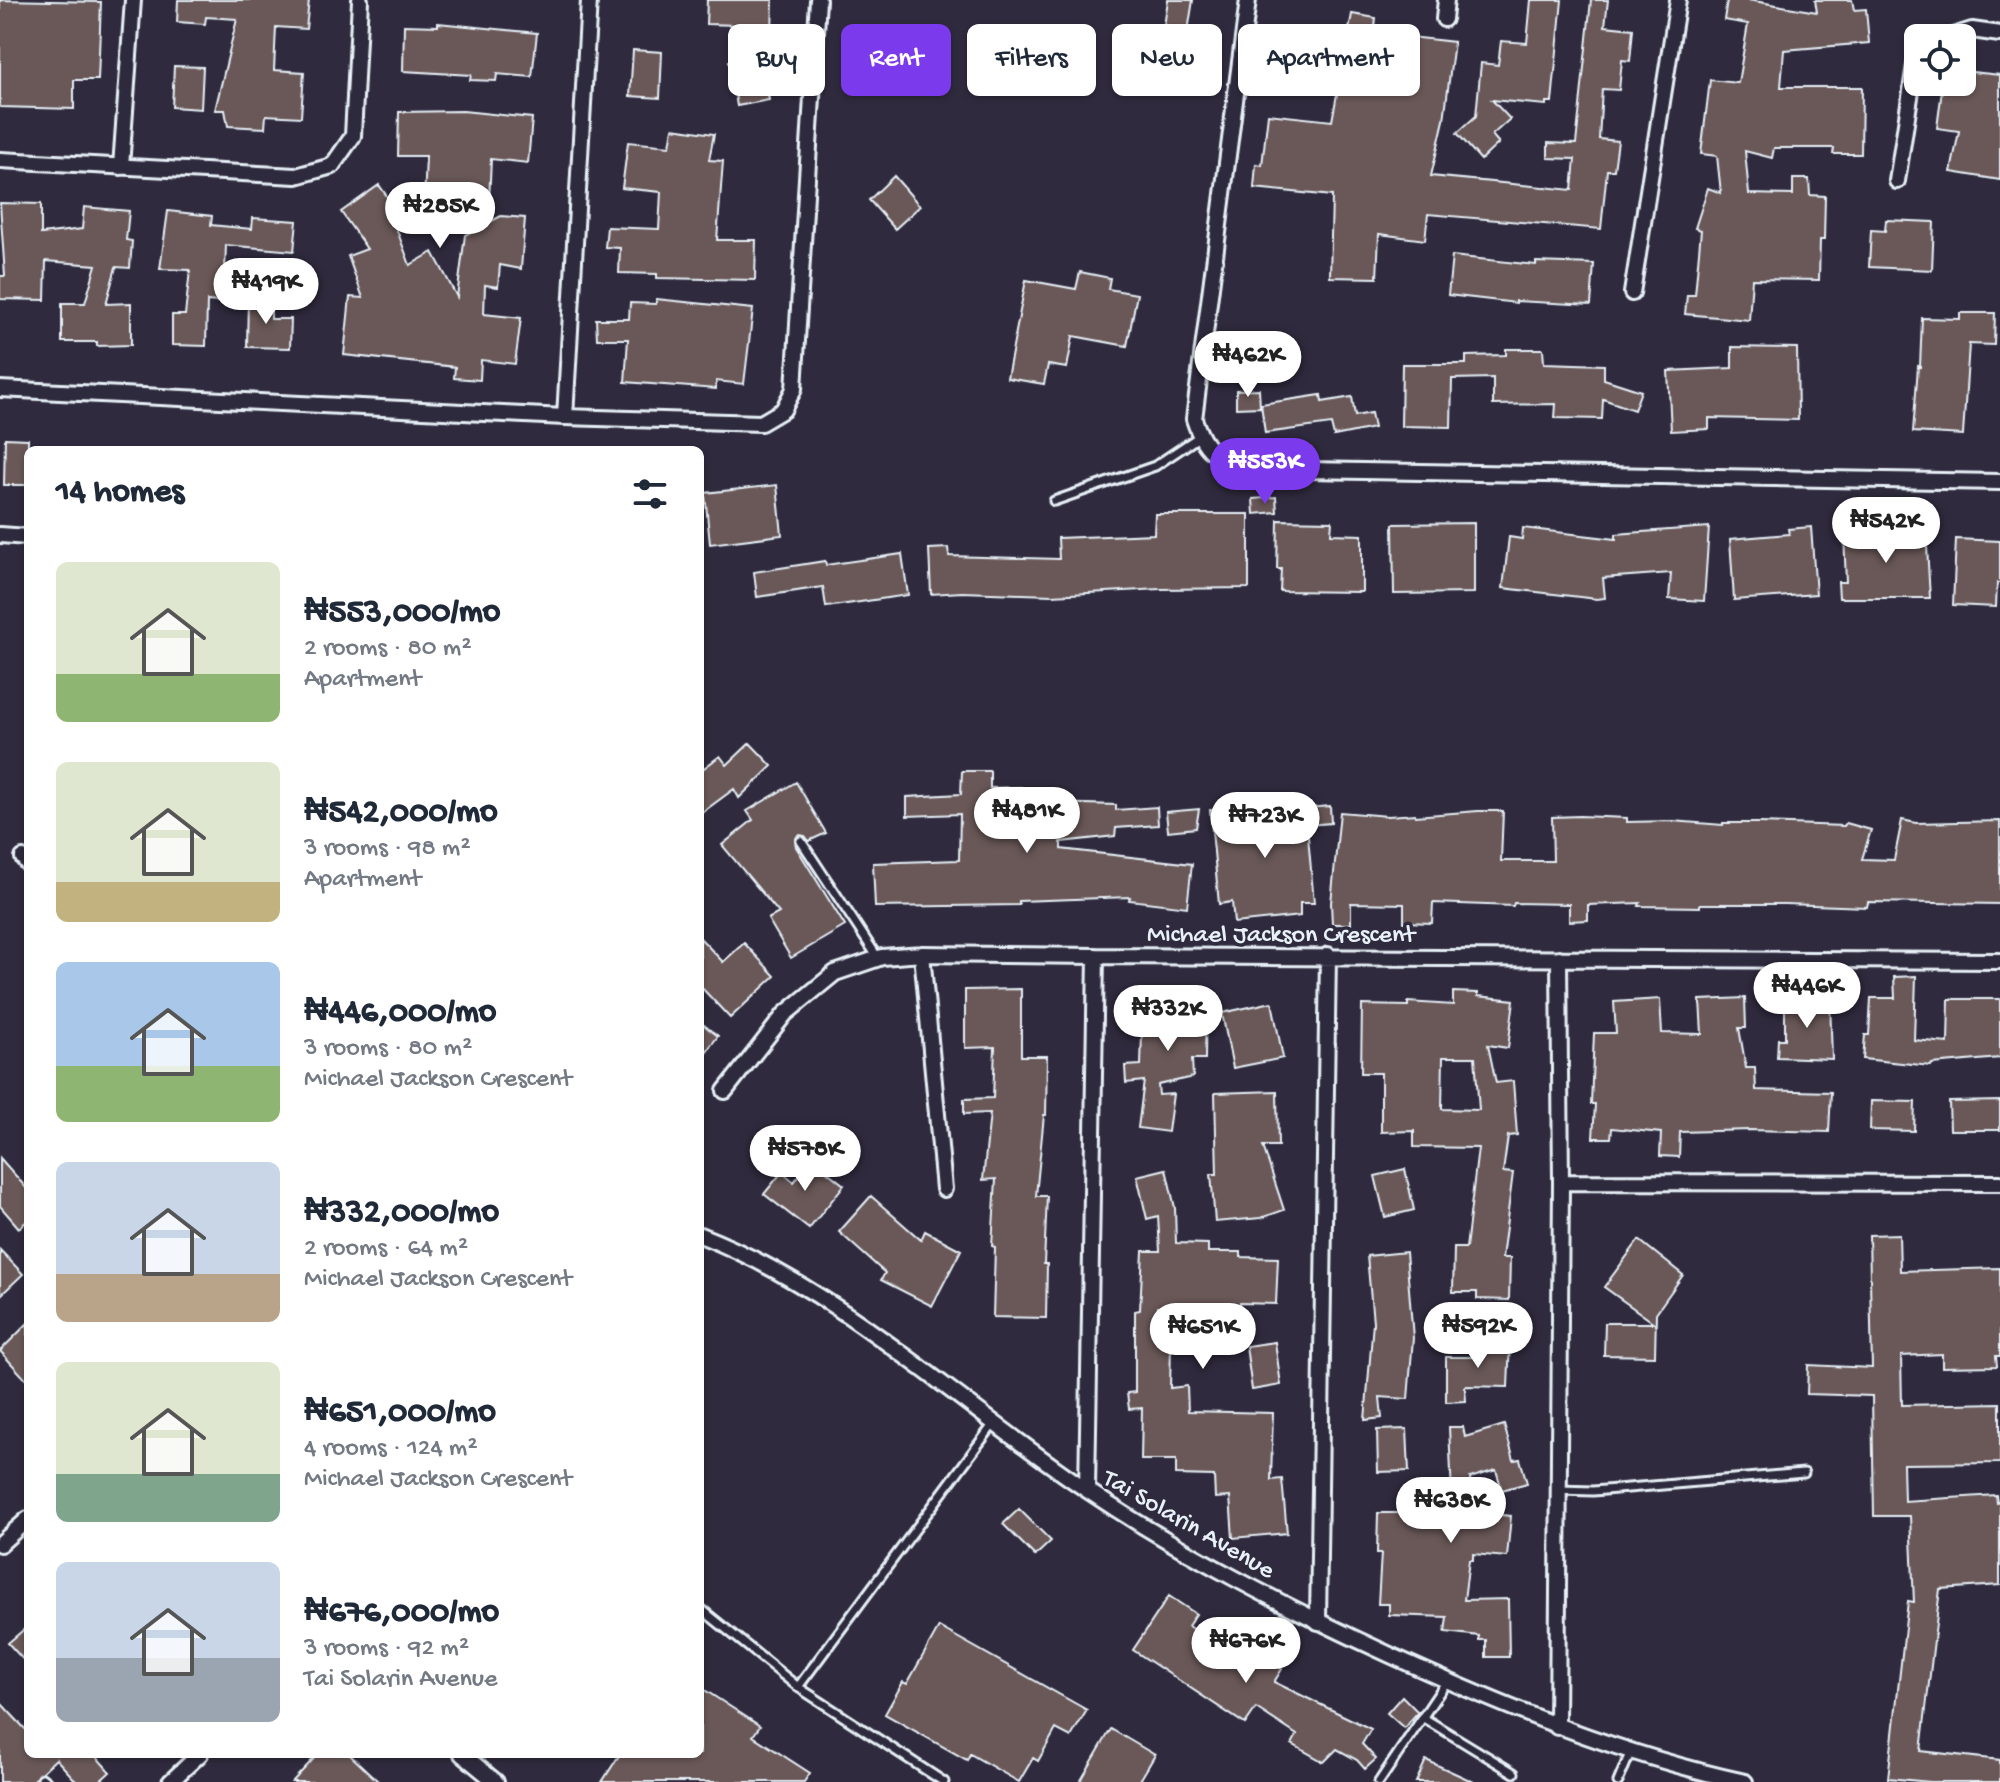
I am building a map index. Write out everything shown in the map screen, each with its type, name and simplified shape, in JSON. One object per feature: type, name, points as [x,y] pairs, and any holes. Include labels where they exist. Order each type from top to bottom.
[{"type":"street","points":[[121,167],[133,0]]},
{"type":"street","points":[[0,160],[296,176],[332,166],[353,136],[360,0]]},
{"type":"street","points":[[565,417],[589,0]]},
{"type":"street","points":[[0,389],[565,417],[761,423],[783,410],[794,389],[818,0]]},
{"type":"street","points":[[1248,0],[1194,419],[1200,436],[1214,454],[1237,463],[1268,468],[2000,482]]},
{"type":"street","points":[[1444,19],[1446,0]]},
{"type":"street","points":[[1632,293],[1678,0]]},
{"type":"street","points":[[1976,31],[2000,34]]},
{"type":"street","points":[[1897,181],[1909,96]]},
{"type":"street","points":[[0,535],[24,537]]},
{"type":"street","points":[[922,954],[944,1189]]},
{"type":"street","name":"Michael Jackson Crescent","points":[[725,1091],[785,1014],[835,973],[878,958],[922,954],[1328,955],[2000,961]]},
{"type":"street","points":[[1318,1622],[1328,955]]},
{"type":"street","points":[[1087,1490],[1096,956]]},
{"type":"street","points":[[1557,1727],[1561,1182],[1559,958]]},
{"type":"street","points":[[1561,1182],[2000,1183]]},
{"type":"street","name":"Tai Solarin Avenue","points":[[704,1237],[744,1252],[830,1304],[1087,1490],[1209,1565],[1318,1622],[1557,1727],[1631,1751],[1684,1775],[1745,1782]]},
{"type":"street","points":[[0,1544],[24,1523]]},
{"type":"street","points":[[175,1780],[196,1758]]},
{"type":"street","points":[[467,1758],[493,1781]]},
{"type":"lane","points":[[1054,501],[1155,466],[1200,436]]},
{"type":"lane","points":[[801,841],[878,958]]},
{"type":"lane","points":[[798,1687],[995,1422]]},
{"type":"lane","points":[[1559,1490],[1593,1491],[1804,1473]]},
{"type":"lane","points":[[704,1611],[798,1687],[944,1782]]},
{"type":"lane","points":[[1379,1782],[1447,1681]]},
{"type":"lane","points":[[1422,1717],[1514,1773]]},
{"type":"lane","points":[[1618,1782],[1631,1751]]},
{"type":"building","points":[[0,0],[101,2],[98,80],[74,80],[74,109],[0,107]]},
{"type":"building","points":[[178,0],[309,0],[306,29],[276,27],[274,70],[304,72],[301,117],[266,115],[265,128],[228,126],[225,110],[215,110],[237,19],[206,17],[205,24],[177,22]]},
{"type":"building","points":[[707,0],[773,0],[772,24],[706,24]]},
{"type":"building","points":[[1168,0],[1193,0],[1189,24],[1164,24]]},
{"type":"building","points":[[1531,0],[1562,0],[1552,102],[1546,102],[1546,105],[1492,100],[1510,119],[1492,135],[1499,143],[1481,160],[1457,133],[1476,116],[1481,63],[1498,65],[1501,41],[1527,43]]},
{"type":"building","points":[[1591,0],[1608,0],[1605,26],[1633,29],[1630,61],[1622,60],[1619,90],[1602,89],[1599,139],[1618,141],[1614,170],[1607,170],[1601,229],[1428,214],[1425,240],[1379,234],[1377,278],[1330,277],[1332,196],[1254,188],[1256,164],[1262,165],[1268,114],[1332,121],[1337,96],[1420,96],[1420,38],[1454,42],[1444,120],[1431,176],[1572,190],[1575,159],[1548,158],[1548,143],[1576,144]]},
{"type":"building","points":[[1727,0],[1748,0],[1817,12],[1815,0],[1852,0],[1854,10],[1866,9],[1869,43],[1784,50],[1781,87],[1862,87],[1861,154],[1833,154],[1834,148],[1774,148],[1772,158],[1745,151],[1749,194],[1793,195],[1793,179],[1809,179],[1810,195],[1825,196],[1819,280],[1752,279],[1749,320],[1685,314],[1687,295],[1695,295],[1701,230],[1695,228],[1708,188],[1721,193],[1717,156],[1701,154],[1710,80],[1738,83],[1748,24],[1724,20]]},
{"type":"building","points":[[1352,14],[1376,18],[1375,24],[1350,24]]},
{"type":"building","points":[[438,23],[537,33],[532,77],[497,74],[496,81],[470,80],[471,75],[403,71],[404,25],[438,26]]},
{"type":"building","points":[[633,50],[662,52],[660,98],[630,96]]},
{"type":"building","points":[[174,66],[203,67],[201,109],[172,107]]},
{"type":"building","points":[[1976,72],[2000,75],[2000,180],[1951,172],[1959,131],[1937,128],[1941,96],[1976,96]]},
{"type":"building","points":[[735,96],[768,96],[769,100],[737,106]]},
{"type":"building","points":[[463,111],[532,118],[528,163],[491,159],[488,223],[501,216],[525,218],[521,269],[500,265],[498,287],[485,285],[484,314],[521,318],[515,364],[481,360],[480,380],[454,378],[455,367],[344,355],[350,297],[363,298],[348,256],[367,249],[341,212],[379,185],[407,225],[395,225],[410,265],[433,252],[457,297],[465,235],[478,228],[423,226],[426,156],[398,156],[399,112]]},
{"type":"building","points":[[673,128],[714,134],[709,160],[723,161],[717,240],[756,240],[755,280],[657,278],[657,274],[619,273],[620,248],[605,247],[607,227],[659,229],[661,192],[622,188],[628,142],[670,146]]},
{"type":"building","points":[[894,176],[920,206],[895,229],[869,200]]},
{"type":"building","points":[[0,203],[41,204],[41,234],[82,229],[84,207],[129,211],[126,240],[132,241],[130,268],[116,267],[106,304],[131,303],[131,345],[97,346],[97,342],[62,342],[62,303],[85,303],[96,265],[46,261],[45,300],[0,299],[0,276],[5,276]]},
{"type":"building","points":[[168,211],[212,216],[211,225],[252,229],[253,218],[297,221],[294,251],[226,245],[225,271],[222,271],[218,302],[207,301],[206,346],[172,345],[172,315],[185,315],[190,270],[160,269]]},
{"type":"building","points":[[1886,220],[1934,222],[1932,270],[1869,267],[1871,230],[1885,231]]},
{"type":"building","points":[[1452,256],[1536,265],[1536,262],[1594,264],[1591,305],[1516,303],[1448,295]]},
{"type":"building","points":[[1080,272],[1110,278],[1108,289],[1137,294],[1127,346],[1073,336],[1067,368],[1048,365],[1044,384],[1007,378],[1026,280],[1076,289]]},
{"type":"building","points":[[248,298],[271,298],[271,319],[291,319],[290,348],[247,347]]},
{"type":"building","points":[[656,299],[753,309],[744,384],[716,381],[716,389],[625,382],[628,339],[597,339],[596,319],[629,319],[630,303],[656,304]]},
{"type":"building","points":[[1960,313],[1995,313],[1994,345],[1969,344],[1963,435],[1913,432],[1922,318],[1960,319]]},
{"type":"building","points":[[1732,347],[1797,348],[1798,420],[1709,418],[1709,429],[1671,431],[1668,371],[1732,368]]},
{"type":"building","points":[[1506,349],[1543,349],[1544,363],[1604,365],[1604,379],[1641,391],[1634,410],[1603,399],[1602,419],[1555,418],[1556,404],[1493,405],[1493,378],[1452,379],[1451,427],[1401,426],[1402,364],[1466,364],[1466,356],[1506,355]]},
{"type":"building","points":[[1259,389],[1260,407],[1236,408],[1236,390]]},
{"type":"building","points":[[1321,395],[1322,402],[1352,397],[1355,416],[1371,413],[1374,428],[1334,436],[1331,424],[1265,433],[1261,404]]},
{"type":"building","points":[[5,438],[28,439],[28,446],[24,446],[24,485],[4,485]]},
{"type":"building","points":[[777,485],[782,535],[710,544],[705,493]]},
{"type":"building","points":[[1276,497],[1277,512],[1254,514],[1253,499]]},
{"type":"building","points":[[1155,514],[1249,514],[1249,588],[1052,595],[931,594],[929,549],[948,548],[949,556],[1059,559],[1058,538],[1154,534]]},
{"type":"building","points":[[1278,520],[1332,521],[1331,534],[1362,535],[1362,592],[1280,591]]},
{"type":"building","points":[[1474,523],[1474,593],[1394,594],[1393,524]]},
{"type":"building","points":[[1709,527],[1704,601],[1669,599],[1671,573],[1603,578],[1605,598],[1597,599],[1503,588],[1509,537],[1522,539],[1523,528],[1616,539],[1616,534]]},
{"type":"building","points":[[1811,527],[1816,594],[1734,600],[1730,539],[1789,534],[1788,529]]},
{"type":"building","points":[[1926,529],[1930,598],[1839,598],[1838,582],[1846,582],[1844,534]]},
{"type":"building","points":[[1956,539],[2000,541],[2000,583],[1997,583],[1996,607],[1953,605]]},
{"type":"building","points":[[902,554],[908,595],[826,607],[823,587],[757,597],[754,572]]},
{"type":"building","points":[[750,743],[772,766],[739,798],[734,789],[704,811],[704,768],[720,756],[727,765]]},
{"type":"building","points":[[962,771],[990,771],[990,788],[1021,787],[1021,802],[1116,805],[1116,810],[1157,807],[1158,825],[1116,828],[1115,836],[1061,842],[1061,849],[1192,864],[1187,907],[1129,900],[1130,897],[1019,901],[1019,905],[875,907],[873,863],[959,860],[960,814],[907,816],[907,797],[961,794]]},
{"type":"building","points":[[796,782],[826,833],[809,841],[805,836],[798,835],[796,847],[845,926],[791,958],[768,919],[779,913],[722,845],[753,820],[747,811]]},
{"type":"building","points":[[1253,806],[1284,807],[1284,810],[1330,806],[1331,823],[1307,825],[1314,903],[1300,903],[1300,916],[1234,923],[1232,902],[1219,904],[1210,810],[1253,811]]},
{"type":"building","points":[[1199,809],[1196,828],[1168,831],[1166,812]]},
{"type":"building","points":[[1503,811],[1501,861],[1553,861],[1552,817],[1627,818],[1627,822],[1672,821],[1723,825],[1844,826],[1846,823],[1871,830],[1862,859],[1894,860],[1902,820],[1916,823],[2000,821],[2000,904],[1868,902],[1867,907],[1785,904],[1700,904],[1700,907],[1639,906],[1640,903],[1588,905],[1588,920],[1569,921],[1569,904],[1514,903],[1513,906],[1433,903],[1432,923],[1404,922],[1404,904],[1351,903],[1351,924],[1332,924],[1331,903],[1340,812],[1415,816]]},
{"type":"building","points":[[704,942],[723,962],[744,943],[775,976],[730,1018],[704,990]]},
{"type":"building","points":[[1916,976],[1914,1040],[1948,1043],[1949,999],[2000,999],[2000,1058],[1931,1066],[1863,1059],[1865,1035],[1869,1035],[1871,998],[1895,998],[1894,977]]},
{"type":"building","points":[[1021,989],[1021,1056],[1047,1056],[1046,1115],[1036,1196],[1047,1196],[1044,1264],[1047,1264],[1046,1318],[993,1317],[995,1247],[992,1246],[996,1179],[983,1180],[990,1113],[964,1114],[964,1099],[993,1098],[995,1047],[965,1048],[965,990]]},
{"type":"building","points":[[1182,991],[1206,991],[1205,1059],[1192,1059],[1193,1077],[1158,1085],[1159,1095],[1173,1094],[1168,1132],[1138,1128],[1144,1081],[1126,1083],[1125,1066],[1141,1065],[1143,1000],[1182,1001]]},
{"type":"building","points":[[1453,992],[1514,1000],[1508,1048],[1488,1045],[1496,1083],[1513,1081],[1517,1135],[1508,1136],[1503,1172],[1513,1173],[1502,1258],[1510,1258],[1509,1300],[1477,1299],[1477,1292],[1453,1292],[1454,1248],[1466,1248],[1478,1148],[1414,1147],[1414,1131],[1381,1132],[1381,1073],[1361,1073],[1362,1005],[1408,1006],[1408,1002],[1453,1005]],"holes":[[[1443,1057],[1475,1057],[1479,1110],[1442,1109]]]},
{"type":"building","points":[[1745,998],[1746,1028],[1739,1028],[1746,1068],[1755,1068],[1756,1090],[1831,1092],[1829,1132],[1680,1132],[1679,1157],[1660,1156],[1661,1133],[1612,1128],[1611,1138],[1593,1138],[1594,1033],[1616,1033],[1614,1002],[1660,999],[1662,1033],[1702,1034],[1700,1000]]},
{"type":"building","points":[[1785,999],[1830,1000],[1832,1059],[1777,1057],[1778,1039],[1785,1039]]},
{"type":"building","points":[[1272,1002],[1283,1058],[1233,1068],[1222,1013]]},
{"type":"building","points":[[704,1025],[718,1036],[704,1055]]},
{"type":"building","points":[[1277,1091],[1278,1146],[1263,1146],[1284,1210],[1261,1218],[1215,1222],[1211,1174],[1217,1174],[1215,1093]]},
{"type":"building","points":[[1871,1101],[1915,1102],[1914,1131],[1870,1130]]},
{"type":"building","points":[[2000,1101],[2000,1130],[1950,1130],[1949,1102]]},
{"type":"building","points":[[0,1158],[24,1185],[24,1224],[19,1228],[0,1206]]},
{"type":"building","points":[[812,1160],[844,1185],[809,1229],[764,1194],[782,1172],[794,1182]]},
{"type":"building","points":[[1166,1169],[1175,1208],[1176,1243],[1208,1244],[1208,1252],[1241,1252],[1241,1257],[1278,1258],[1276,1304],[1240,1303],[1239,1313],[1158,1307],[1160,1345],[1171,1345],[1170,1388],[1187,1386],[1188,1411],[1273,1413],[1271,1480],[1282,1479],[1287,1533],[1233,1538],[1230,1497],[1215,1498],[1214,1476],[1176,1475],[1176,1460],[1141,1460],[1142,1408],[1129,1409],[1127,1393],[1135,1392],[1135,1311],[1140,1310],[1143,1251],[1160,1251],[1158,1216],[1147,1219],[1137,1176]]},
{"type":"building","points":[[1405,1169],[1414,1210],[1385,1217],[1375,1176]]},
{"type":"building","points":[[871,1196],[921,1240],[925,1231],[961,1250],[932,1306],[881,1280],[885,1273],[839,1232]]},
{"type":"building","points":[[1899,1234],[1900,1271],[2000,1268],[2000,1356],[1996,1356],[1997,1366],[1942,1367],[1942,1354],[1901,1356],[1902,1405],[2000,1403],[2000,1463],[1903,1464],[1904,1501],[1996,1495],[1997,1503],[2000,1502],[2000,1585],[1940,1589],[1921,1751],[2000,1760],[2000,1782],[1930,1782],[1888,1778],[1908,1601],[1914,1602],[1910,1516],[1874,1516],[1872,1396],[1807,1394],[1808,1365],[1872,1368],[1869,1235]]},
{"type":"building","points":[[1639,1240],[1683,1275],[1656,1313],[1655,1356],[1604,1355],[1605,1323],[1654,1323],[1604,1287]]},
{"type":"building","points":[[0,1250],[23,1274],[0,1296]]},
{"type":"building","points":[[1406,1252],[1413,1338],[1408,1399],[1380,1397],[1382,1418],[1365,1420],[1373,1322],[1367,1256]]},
{"type":"building","points":[[24,1327],[24,1378],[0,1351]]},
{"type":"building","points":[[1479,1340],[1510,1341],[1508,1387],[1465,1386],[1466,1401],[1446,1402],[1446,1357],[1479,1357]]},
{"type":"building","points":[[1275,1342],[1281,1385],[1252,1390],[1246,1346]]},
{"type":"building","points":[[1504,1425],[1514,1460],[1520,1459],[1527,1483],[1502,1490],[1496,1470],[1470,1478],[1471,1499],[1438,1509],[1511,1516],[1507,1557],[1473,1554],[1473,1560],[1469,1560],[1464,1600],[1508,1599],[1509,1657],[1486,1657],[1486,1640],[1479,1640],[1479,1636],[1445,1632],[1447,1617],[1389,1615],[1389,1604],[1378,1604],[1381,1553],[1377,1553],[1378,1513],[1417,1513],[1417,1496],[1452,1496],[1449,1427],[1463,1427],[1465,1437]]},
{"type":"building","points":[[1407,1429],[1409,1471],[1378,1472],[1377,1430]]},
{"type":"building","points":[[1019,1509],[1051,1541],[1035,1556],[1003,1524]]},
{"type":"building","points":[[1169,1596],[1196,1614],[1188,1626],[1226,1651],[1234,1638],[1282,1669],[1274,1682],[1371,1729],[1362,1744],[1376,1759],[1365,1769],[1357,1760],[1337,1749],[1324,1762],[1292,1744],[1297,1735],[1256,1708],[1245,1724],[1133,1650]]},
{"type":"building","points":[[939,1627],[1087,1710],[1071,1737],[1056,1729],[1038,1761],[1033,1758],[1019,1782],[970,1754],[967,1760],[885,1714],[903,1682],[907,1684]]},
{"type":"building","points":[[24,1629],[24,1661],[8,1643]]},
{"type":"building","points":[[704,1690],[760,1726],[753,1736],[810,1773],[804,1782],[602,1782],[617,1758],[704,1758]]},
{"type":"building","points":[[1402,1696],[1418,1712],[1404,1728],[1387,1713]]},
{"type":"building","points":[[0,1702],[24,1728],[24,1758],[98,1758],[110,1772],[99,1782],[77,1782],[56,1759],[31,1782],[0,1782]]},
{"type":"building","points":[[1111,1729],[1155,1755],[1139,1782],[1080,1782]]},
{"type":"building","points":[[314,1758],[353,1758],[379,1782],[292,1782]]},
{"type":"building","points":[[1426,1760],[1474,1782],[1416,1782]]}]
